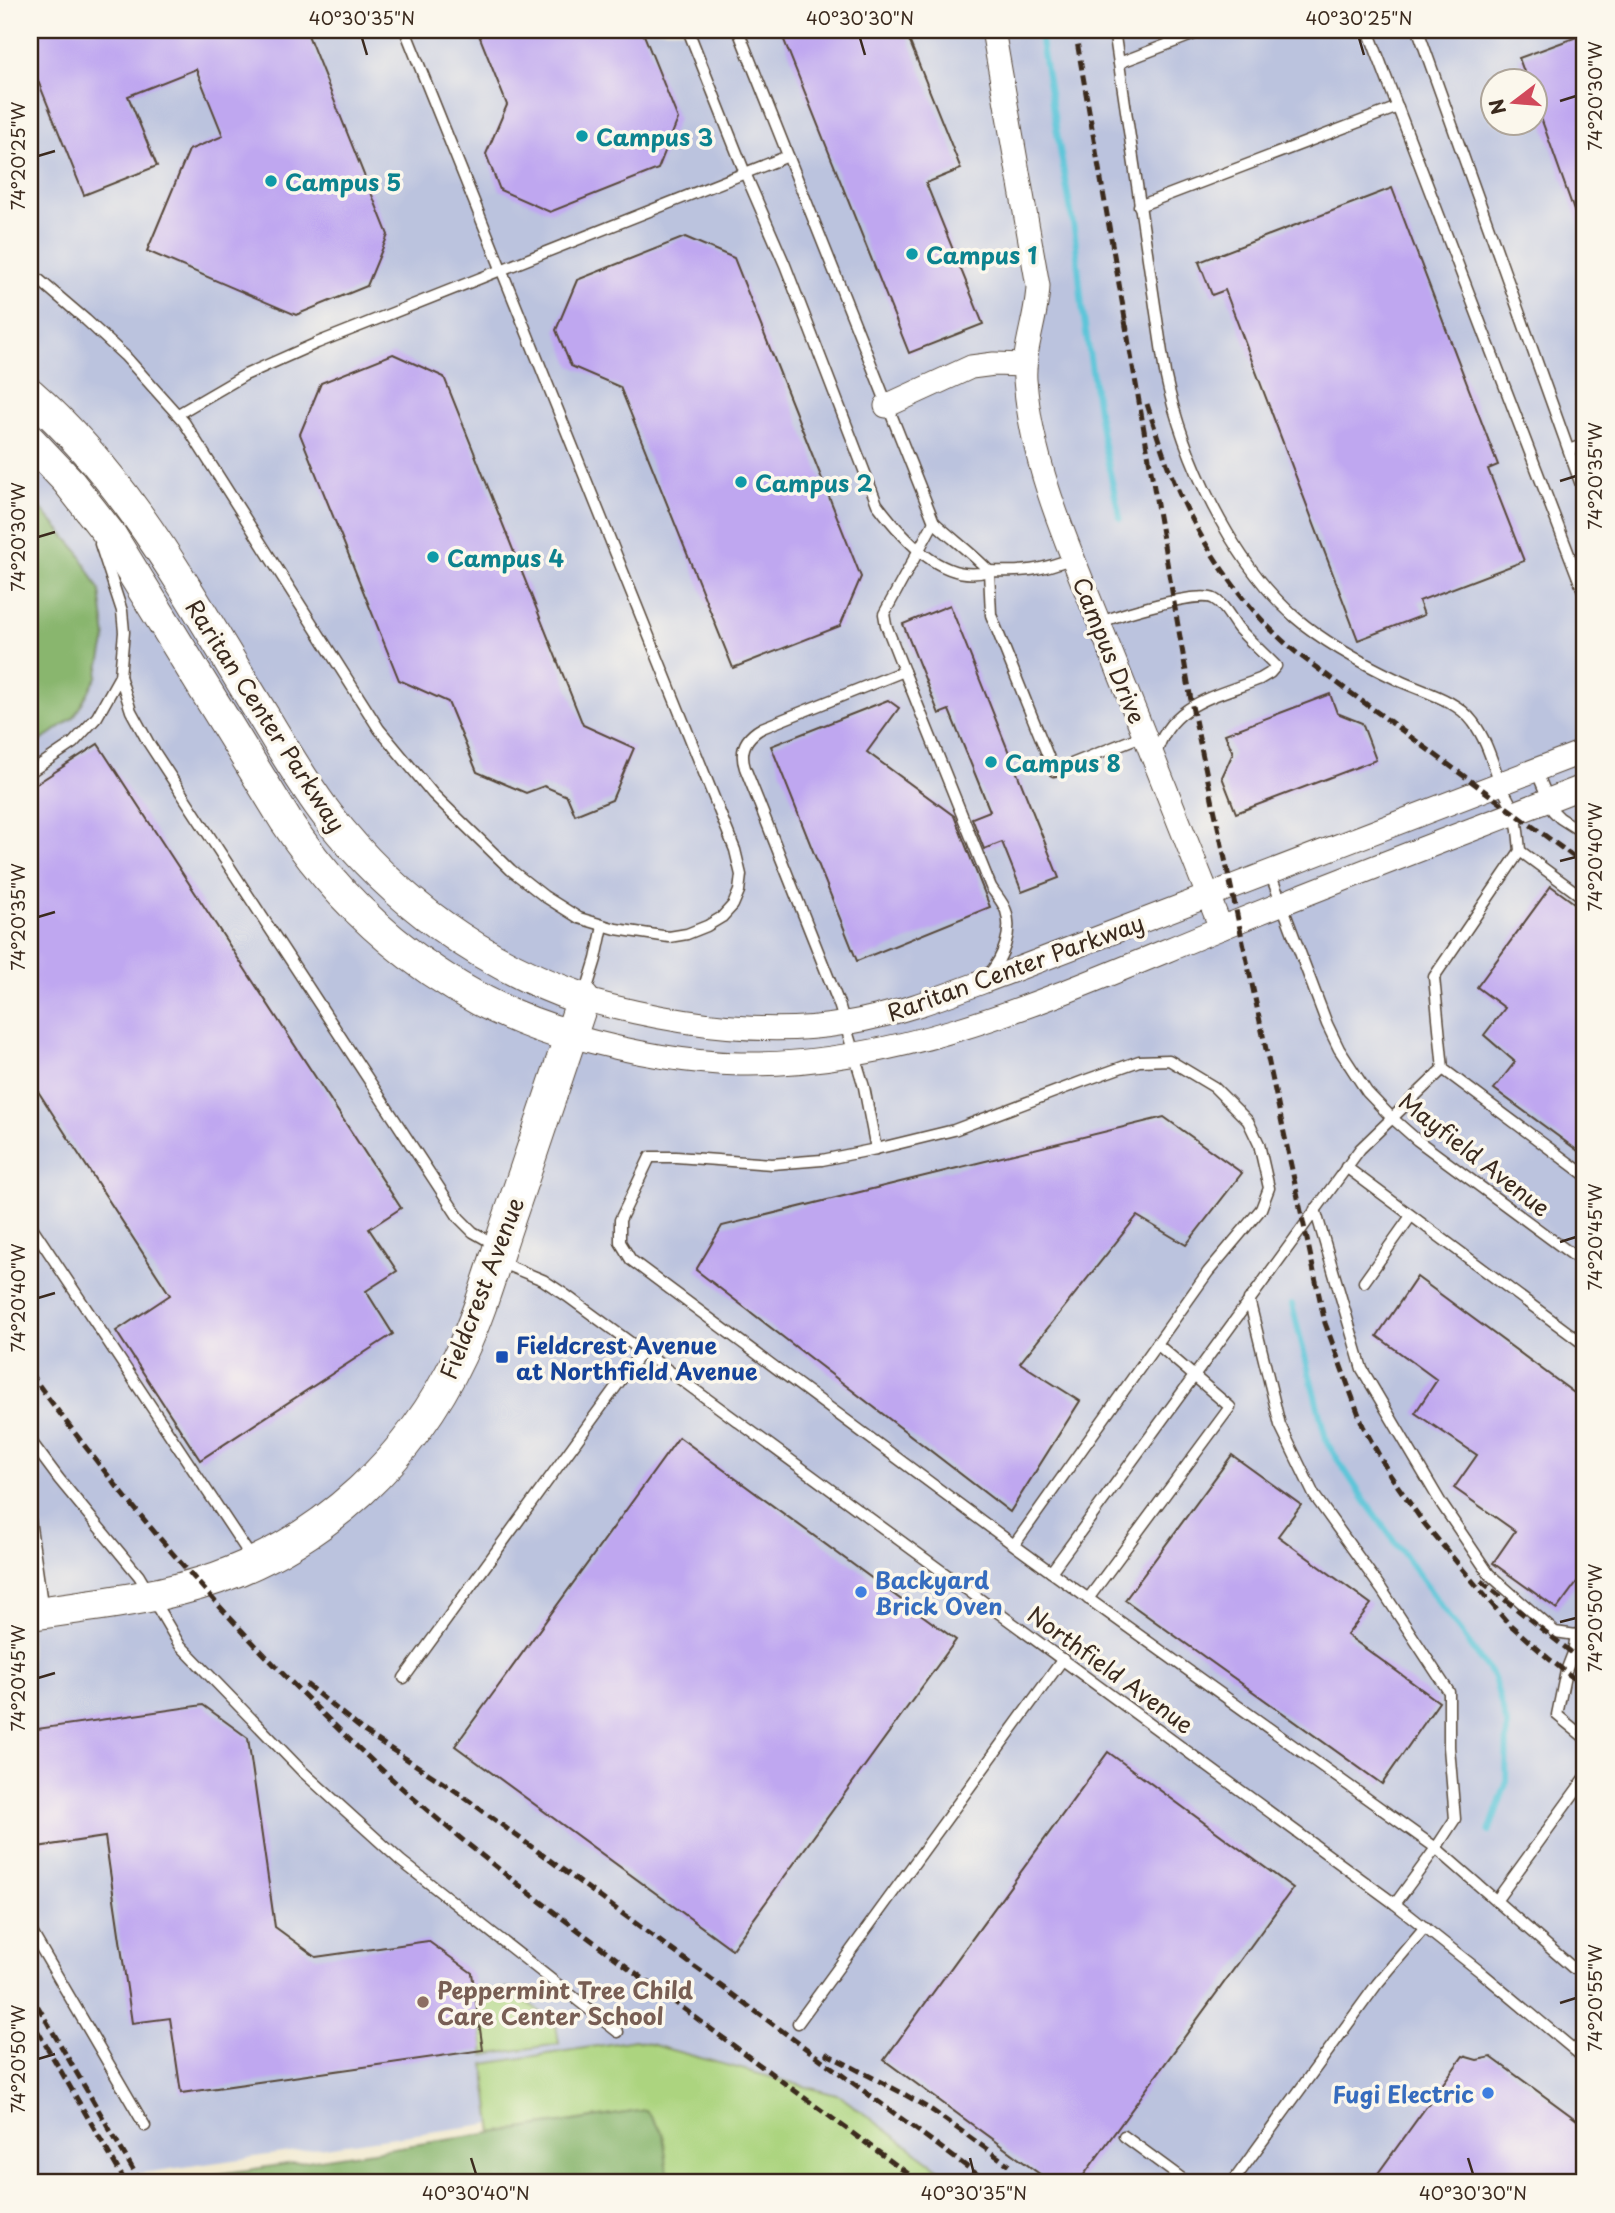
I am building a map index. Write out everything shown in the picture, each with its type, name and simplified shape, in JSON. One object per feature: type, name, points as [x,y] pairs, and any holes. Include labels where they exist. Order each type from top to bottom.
[{"type":"street","name":"Campus Drive","points":[[993,30],[1038,286],[1037,307],[1025,365],[1028,400],[1042,468],[1073,558],[1221,928]]},
{"type":"street","points":[[886,405],[971,367],[994,364],[1025,365]]},
{"type":"street","name":"Raritan Center Parkway","points":[[30,394],[76,437],[124,496],[295,767],[327,815],[363,857],[405,898],[467,943],[533,980],[583,999],[660,1017],[774,1030],[846,1023],[904,1010],[1585,751]]},
{"type":"street","name":"Raritan Center Parkway","points":[[30,441],[85,501],[120,551],[286,821],[340,892],[391,940],[449,981],[512,1015],[571,1036],[650,1054],[728,1063],[793,1062],[856,1054],[918,1041],[988,1019],[1585,786]]},
{"type":"street","name":"Fieldcrest Avenue","points":[[36,1613],[150,1595],[201,1583],[255,1562],[299,1538],[344,1506],[372,1480],[412,1435],[435,1403],[461,1352],[583,999]]},
{"type":"lane","points":[[30,272],[118,350],[178,414],[359,701],[402,759],[469,831],[511,870],[565,910],[586,921],[660,937],[677,936],[714,922],[733,905],[739,891],[740,867],[735,850],[405,30]]},
{"type":"lane","points":[[688,30],[780,253],[877,504],[901,535],[919,551],[935,563],[963,572],[976,575],[989,571],[1041,570],[1073,558]]},
{"type":"lane","points":[[738,30],[934,522],[989,571],[991,615],[1054,771],[1144,735]]},
{"type":"lane","points":[[1114,30],[1139,206],[1174,408],[1199,474],[1232,539],[1274,596],[1304,624],[1369,665],[1453,705],[1468,716],[1483,738],[1514,813],[1520,850],[1434,977],[1443,1069],[1585,1175]]},
{"type":"lane","points":[[1119,63],[1205,30]]},
{"type":"lane","points":[[1368,30],[1585,596]]},
{"type":"lane","points":[[1421,31],[1585,496]]},
{"type":"lane","points":[[1139,206],[1398,107]]},
{"type":"lane","points":[[178,414],[245,375],[317,343],[788,156]]},
{"type":"lane","points":[[1569,450],[1585,444]]},
{"type":"lane","points":[[30,772],[72,744],[97,717],[120,676],[124,632],[122,611],[85,501]]},
{"type":"lane","points":[[934,522],[884,614],[904,671],[991,887],[1007,912],[1007,937],[1001,956],[990,973],[971,986]]},
{"type":"lane","points":[[1100,623],[1123,614],[1206,596],[1217,600],[1245,635],[1276,666],[1265,677],[1182,712],[1159,744],[1155,761]]},
{"type":"lane","points":[[876,1149],[856,1054],[846,1023],[745,768],[742,754],[750,736],[762,728],[904,671]]},
{"type":"lane","name":"Northfield Avenue","points":[[120,676],[131,711],[148,742],[451,1206],[473,1232],[497,1254],[543,1280],[642,1351],[1395,1904],[1585,2059]]},
{"type":"lane","points":[[1536,770],[1557,815],[1585,834]]},
{"type":"lane","points":[[1520,850],[1585,899]]},
{"type":"lane","name":"Mayfield Avenue","points":[[1270,873],[1327,1024],[1360,1083],[1391,1117],[1446,1163],[1585,1265]]},
{"type":"lane","points":[[583,999],[603,926]]},
{"type":"lane","points":[[1014,1545],[1208,1272],[1261,1209],[1269,1188],[1259,1144],[1248,1121],[1214,1087],[1169,1060],[1139,1062],[954,1130],[822,1160],[772,1164],[650,1157],[620,1220],[620,1242],[631,1260],[1014,1545],[1436,1848],[1573,1968],[1585,1967]]},
{"type":"lane","points":[[1051,1572],[1346,1167],[1368,1139],[1443,1069]]},
{"type":"lane","points":[[1346,1167],[1585,1346]]},
{"type":"lane","points":[[1315,1209],[1362,1369],[1440,1503],[1489,1574],[1555,1632],[1581,1632],[1566,1671],[1558,1715],[1585,1738]]},
{"type":"lane","points":[[1364,1282],[1411,1216]]},
{"type":"lane","points":[[30,1224],[255,1562]]},
{"type":"lane","points":[[1249,1299],[1280,1425],[1314,1495],[1382,1590],[1449,1692],[1449,1747],[1455,1819],[1395,1904]]},
{"type":"lane","points":[[1088,1599],[1230,1407],[1157,1344]]},
{"type":"lane","points":[[404,1678],[642,1351]]},
{"type":"lane","points":[[30,1440],[132,1566],[179,1644],[325,1793],[401,1861],[618,2032]]},
{"type":"lane","points":[[30,1520],[36,1613]]},
{"type":"lane","points":[[798,2023],[1063,1659]]},
{"type":"lane","points":[[1496,1901],[1585,1778]]},
{"type":"lane","points":[[1233,2183],[1377,1984],[1425,1927]]},
{"type":"lane","points":[[30,1929],[145,2126]]},
{"type":"lane","points":[[1124,2136],[1188,2183]]},
{"type":"shaded area","points":[[30,30],[1585,30],[1585,2183],[862,2183],[732,2089],[72,2183],[30,2183]]},
{"type":"green space","points":[[30,496],[78,551],[100,591],[106,638],[97,677],[74,717],[30,749]]},
{"type":"green space","points":[[509,1988],[556,2024],[559,2044],[484,2055],[475,1993]]},
{"type":"green space","points":[[635,2040],[840,2096],[958,2183],[669,2183],[663,2134],[646,2110],[493,2133],[484,2064]]},
{"type":"green space","points":[[646,2110],[663,2134],[669,2183],[161,2183]]},
{"type":"building","name":"Campus 5","points":[[30,30],[306,30],[388,235],[367,286],[296,315],[147,251],[189,150],[223,136],[196,69],[128,96],[157,166],[84,195],[30,61]]},
{"type":"building","name":"Campus 3","points":[[477,30],[642,30],[678,119],[658,169],[550,212],[500,190],[486,154],[507,105]]},
{"type":"building","name":"Campus 1","points":[[780,30],[905,30],[961,169],[926,183],[983,324],[909,353]]},
{"type":"building","points":[[1585,34],[1585,236],[1547,136],[1548,66],[1522,66],[1519,58]]},
{"type":"building","points":[[1392,188],[1498,465],[1488,469],[1524,561],[1419,601],[1424,615],[1358,640],[1225,290],[1212,295],[1199,262]]},
{"type":"building","name":"Campus 2","points":[[685,237],[734,258],[861,577],[840,626],[733,668],[620,387],[571,366],[556,330],[577,280]]},
{"type":"building","name":"Campus 4","points":[[393,354],[444,377],[583,725],[634,748],[612,800],[575,815],[567,796],[544,786],[526,793],[477,772],[448,702],[399,680],[300,434],[321,383]]},
{"type":"building","name":"Campus 8","points":[[950,605],[1059,878],[1022,892],[1002,842],[984,849],[972,818],[990,811],[949,710],[939,714],[903,624]]},
{"type":"building","points":[[1330,694],[1337,713],[1362,723],[1376,760],[1236,813],[1222,777],[1233,753],[1225,734]]},
{"type":"building","points":[[888,700],[899,708],[867,752],[954,816],[990,907],[857,961],[771,746]]},
{"type":"building","points":[[98,744],[401,1208],[369,1229],[397,1271],[366,1291],[393,1334],[200,1460],[116,1331],[170,1295],[30,1079],[30,788]]},
{"type":"building","points":[[1551,886],[1585,911],[1585,1156],[1494,1089],[1515,1062],[1484,1035],[1505,1008],[1477,987]]},
{"type":"building","points":[[1164,1117],[1242,1173],[1186,1245],[1137,1216],[1020,1363],[1080,1401],[1010,1512],[696,1270],[722,1226]]},
{"type":"building","points":[[1417,1277],[1585,1401],[1585,1571],[1557,1609],[1493,1563],[1515,1531],[1454,1488],[1477,1455],[1415,1413],[1437,1380],[1377,1336]]},
{"type":"building","points":[[679,1437],[956,1640],[732,1949],[455,1746]]},
{"type":"building","points":[[1232,1455],[1301,1505],[1278,1536],[1371,1604],[1347,1635],[1439,1702],[1382,1784],[1125,1600]]},
{"type":"building","points":[[203,1705],[248,1738],[275,1927],[316,1957],[428,1941],[472,1973],[483,2050],[181,2093],[170,2018],[132,2023],[105,1837],[30,1848],[30,1730]]},
{"type":"building","points":[[1108,1752],[1293,1888],[1078,2183],[1052,2183],[884,2060]]},
{"type":"building","name":"Fugi Electric","points":[[1463,2056],[1477,2060],[1491,2057],[1585,2126],[1585,2183],[1371,2183]]},
{"type":"waterway","points":[[1039,30],[1075,235],[1082,306],[1102,436],[1120,518]]},
{"type":"waterway","points":[[1292,1305],[1327,1443],[1365,1501],[1494,1678],[1507,1725],[1506,1784],[1489,1832]]},
{"type":"railway","points":[[1075,30],[1127,330]]},
{"type":"railway","points":[[1125,321],[1192,706],[1325,1323],[1363,1426],[1390,1475],[1423,1522],[1507,1622],[1585,1687]]},
{"type":"railway","points":[[1147,404],[1176,486],[1199,532],[1228,577],[1261,619],[1298,654],[1585,865]]},
{"type":"railway","points":[[30,1373],[117,1486],[210,1596],[308,1700],[412,1797],[551,1910],[921,2183]]},
{"type":"railway","points":[[1481,1581],[1585,1663]]},
{"type":"railway","points":[[306,1684],[365,1732],[457,1792],[989,2183]]},
{"type":"railway","points":[[30,1993],[141,2183]]},
{"type":"railway","points":[[30,2018],[126,2183]]},
{"type":"railway","points":[[825,2053],[933,2111],[1009,2165]]},
{"type":"place","name":"Campus 3","points":[[582,136]]},
{"type":"place","name":"Campus 5","points":[[271,181]]},
{"type":"place","name":"Campus 1","points":[[912,254]]},
{"type":"place","name":"Campus 2","points":[[741,482]]},
{"type":"place","name":"Campus 4","points":[[433,557]]},
{"type":"place","name":"Campus 8","points":[[991,762]]},
{"type":"place","name":"Fieldcrest Avenue at Northfield Avenue","points":[[502,1357]]},
{"type":"place","name":"Backyard Brick Oven","points":[[861,1592]]},
{"type":"place","name":"Peppermint Tree Child Care Center School","points":[[423,2002]]},
{"type":"place","name":"Fugi Electric","points":[[1488,2093]]}]
